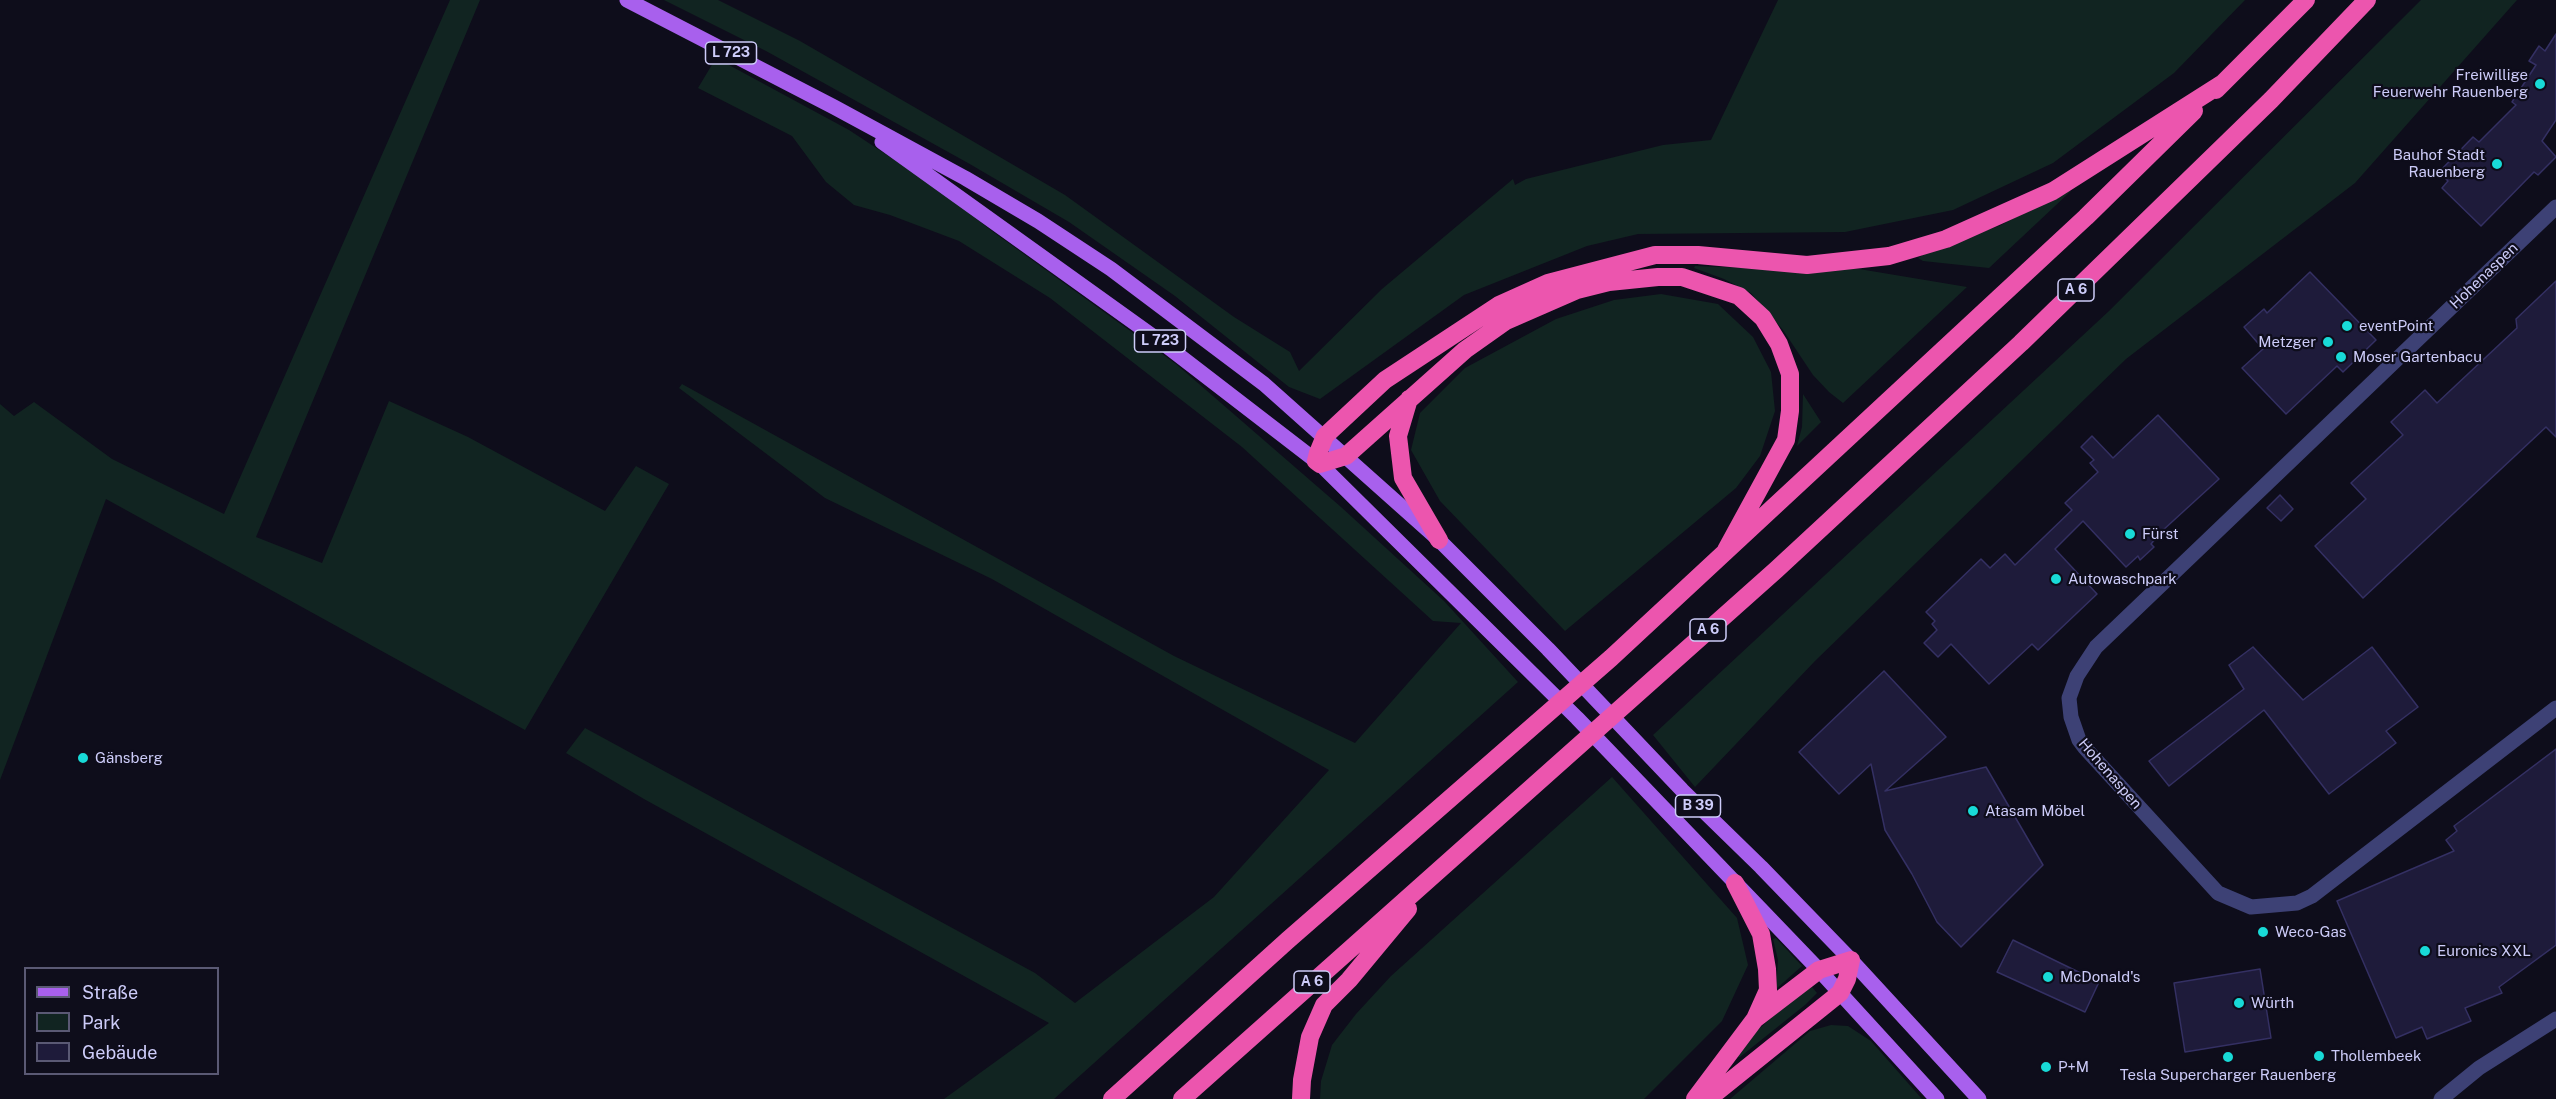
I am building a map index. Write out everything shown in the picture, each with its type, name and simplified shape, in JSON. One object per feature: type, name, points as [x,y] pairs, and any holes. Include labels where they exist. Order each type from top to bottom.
[{"type":"highway","points":[[1112,1099],[1279,948],[1611,658],[2086,217],[2306,0]]},
{"type":"highway","name":"A 6","points":[[1182,1099],[1776,570],[2021,343],[2271,100],[2367,0]]},
{"type":"highway","points":[[1726,550],[1785,440],[1790,411],[1790,374],[1779,344],[1763,318],[1739,296],[1682,278],[1658,277],[1609,282],[1577,290],[1506,321],[1465,350],[1409,397],[1346,456],[1320,464],[1316,461],[1325,436],[1385,380],[1499,305],[1548,283],[1655,255],[1698,255],[1807,265],[1889,256],[1946,239],[2053,191],[2223,82]]},
{"type":"highway","points":[[1409,397],[1398,436],[1403,478],[1439,540]]},
{"type":"highway","points":[[1301,1099],[1310,1037],[1324,1005],[1350,980],[1444,866]]},
{"type":"highway","points":[[1695,1099],[1755,1019],[1768,990],[1761,934],[1735,883]]},
{"type":"highway","points":[[1708,1099],[1840,993],[1847,979],[1851,960],[1819,970],[1755,1019]]},
{"type":"main road","name":"L 723","points":[[627,0],[834,107],[984,189],[1111,268],[1264,384],[1439,540]]},
{"type":"main road","name":"L 723","points":[[834,107],[1168,347],[1320,464],[1353,499]]},
{"type":"main road","name":"B 39","points":[[1353,499],[1577,718],[1819,970],[1937,1099]]},
{"type":"main road","name":"B 39","points":[[1439,540],[1851,960],[1979,1099]]},
{"type":"street","name":"Hohenaspen","points":[[2556,207],[2096,647],[2077,676],[2069,698],[2073,724],[2085,748],[2218,893],[2252,907],[2297,903],[2312,896],[2556,708]]},
{"type":"street","points":[[2440,1099],[2479,1068],[2556,1019]]},
{"type":"green space","points":[[450,0],[480,0],[256,537],[322,563],[389,401],[468,437],[605,511],[636,466],[669,484],[525,730],[106,499],[0,780],[0,404],[14,416],[34,402],[112,459],[224,514]]},
{"type":"green space","points":[[664,0],[718,0],[800,41],[1065,195],[1234,317],[1290,352],[1299,371],[1382,289],[1513,179],[1515,185],[1526,179],[1663,145],[1711,140],[1778,0],[2245,0],[2174,73],[2053,163],[1953,210],[1845,232],[1638,234],[1587,246],[1464,295],[1320,399],[1289,387],[1175,296],[1069,222],[766,51]]},
{"type":"green space","points":[[2421,0],[2517,0],[2355,183],[2126,359],[1815,661],[1695,787],[1653,735],[2109,311]]},
{"type":"green space","points":[[716,58],[849,130],[934,186],[992,231],[1176,364],[1341,507],[1444,601],[1518,682],[1054,1099],[944,1099],[1049,1023],[644,799],[566,753],[585,728],[1035,973],[1075,1003],[1214,897],[1329,770],[992,579],[825,498],[679,388],[682,384],[1174,656],[1355,743],[1461,623],[1433,621],[1242,447],[1050,298],[959,241],[890,215],[854,205],[826,182],[792,136],[698,88]]},
{"type":"green space","points":[[2068,190],[2071,191],[1989,268],[1923,261],[1918,258],[1932,249],[1999,226]]},
{"type":"green space","points":[[1695,266],[1859,269],[1967,287],[1843,403],[1813,375],[1783,330],[1751,293],[1724,279],[1694,268]]},
{"type":"green space","points":[[1661,294],[1718,304],[1753,337],[1771,372],[1775,411],[1760,456],[1736,488],[1565,631],[1440,501],[1411,450],[1420,413],[1465,368],[1556,319],[1614,300]]},
{"type":"green space","points":[[1803,394],[1821,422],[1797,446],[1802,427]]},
{"type":"green space","points":[[1612,777],[1737,918],[1748,965],[1722,1021],[1644,1099],[1320,1099],[1321,1081],[1332,1045],[1356,1014],[1391,976]]},
{"type":"green space","points":[[1776,938],[1802,966],[1776,989],[1778,960],[1773,939]]},
{"type":"green space","points":[[1812,987],[1817,993],[1805,1005],[1740,1057],[1735,1057],[1734,1051],[1797,995]]},
{"type":"green space","points":[[1831,1025],[1848,1026],[1871,1041],[1922,1099],[1730,1099],[1810,1031]]},
{"type":"building","name":"Bauhof Stadt Rauenberg","points":[[2556,34],[2556,120],[2542,141],[2556,157],[2538,175],[2534,172],[2481,226],[2442,188],[2448,181],[2439,172],[2473,137],[2479,142],[2516,105],[2512,102],[2536,65],[2529,61],[2539,46],[2545,51]]},
{"type":"building","points":[[2310,272],[2376,340],[2343,372],[2337,366],[2286,414],[2242,368],[2263,349],[2244,327],[2264,309],[2267,313]]},
{"type":"building","points":[[2556,281],[2556,437],[2546,427],[2363,598],[2315,546],[2366,499],[2351,483],[2403,435],[2391,422],[2425,390],[2437,403],[2517,328],[2516,319]]},
{"type":"building","points":[[2158,415],[2219,479],[2162,531],[2151,544],[2154,547],[2140,560],[2138,556],[2126,567],[2083,521],[2055,549],[2097,594],[2038,650],[2032,644],[1989,684],[1951,644],[1938,657],[1924,643],[1937,630],[1932,624],[1935,621],[1926,612],[1981,559],[1990,568],[2005,554],[2015,565],[2072,510],[2065,503],[2098,472],[2090,463],[2094,460],[2081,447],[2092,436],[2113,458]]},
{"type":"building","points":[[2280,495],[2293,509],[2281,521],[2267,508]]},
{"type":"building","points":[[2253,647],[2303,700],[2372,647],[2418,707],[2386,731],[2396,743],[2329,794],[2264,710],[2169,786],[2149,761],[2244,689],[2229,665]]},
{"type":"building","points":[[1884,671],[1946,737],[1885,791],[1986,767],[2043,865],[1961,947],[1937,922],[1912,874],[1885,830],[1871,764],[1839,794],[1799,752]]},
{"type":"building","points":[[2556,749],[2556,945],[2499,987],[2502,993],[2465,1008],[2471,1021],[2427,1039],[2422,1027],[2396,1038],[2337,901],[2454,851],[2446,840],[2457,831],[2454,826]]},
{"type":"building","name":"McDonald's","points":[[2013,940],[2099,982],[2085,1012],[1997,972]]},
{"type":"building","points":[[2260,969],[2271,1038],[2185,1052],[2174,983]]},
{"type":"place","name":"Freiwillige Feuerwehr Rauenberg","points":[[2540,84]]},
{"type":"place","name":"Bauhof Stadt Rauenberg","points":[[2497,164]]},
{"type":"place","name":"eventPoint","points":[[2347,326]]},
{"type":"place","name":"Metzger","points":[[2328,342]]},
{"type":"place","name":"Moser Gartenbacu","points":[[2341,357]]},
{"type":"place","name":"Fürst","points":[[2130,534]]},
{"type":"place","name":"Autowaschpark","points":[[2056,579]]},
{"type":"place","name":"Gänsberg","points":[[83,758]]},
{"type":"place","name":"Atasam Möbel","points":[[1973,811]]},
{"type":"place","name":"Weco-Gas","points":[[2263,932]]},
{"type":"place","name":"Euronics XXL","points":[[2425,951]]},
{"type":"place","name":"McDonald's","points":[[2048,977]]},
{"type":"place","name":"Würth","points":[[2239,1003]]},
{"type":"place","name":"Thollembeek","points":[[2319,1056]]},
{"type":"place","name":"Tesla Supercharger Rauenberg","points":[[2228,1057]]},
{"type":"place","name":"P+M","points":[[2046,1067]]}]
